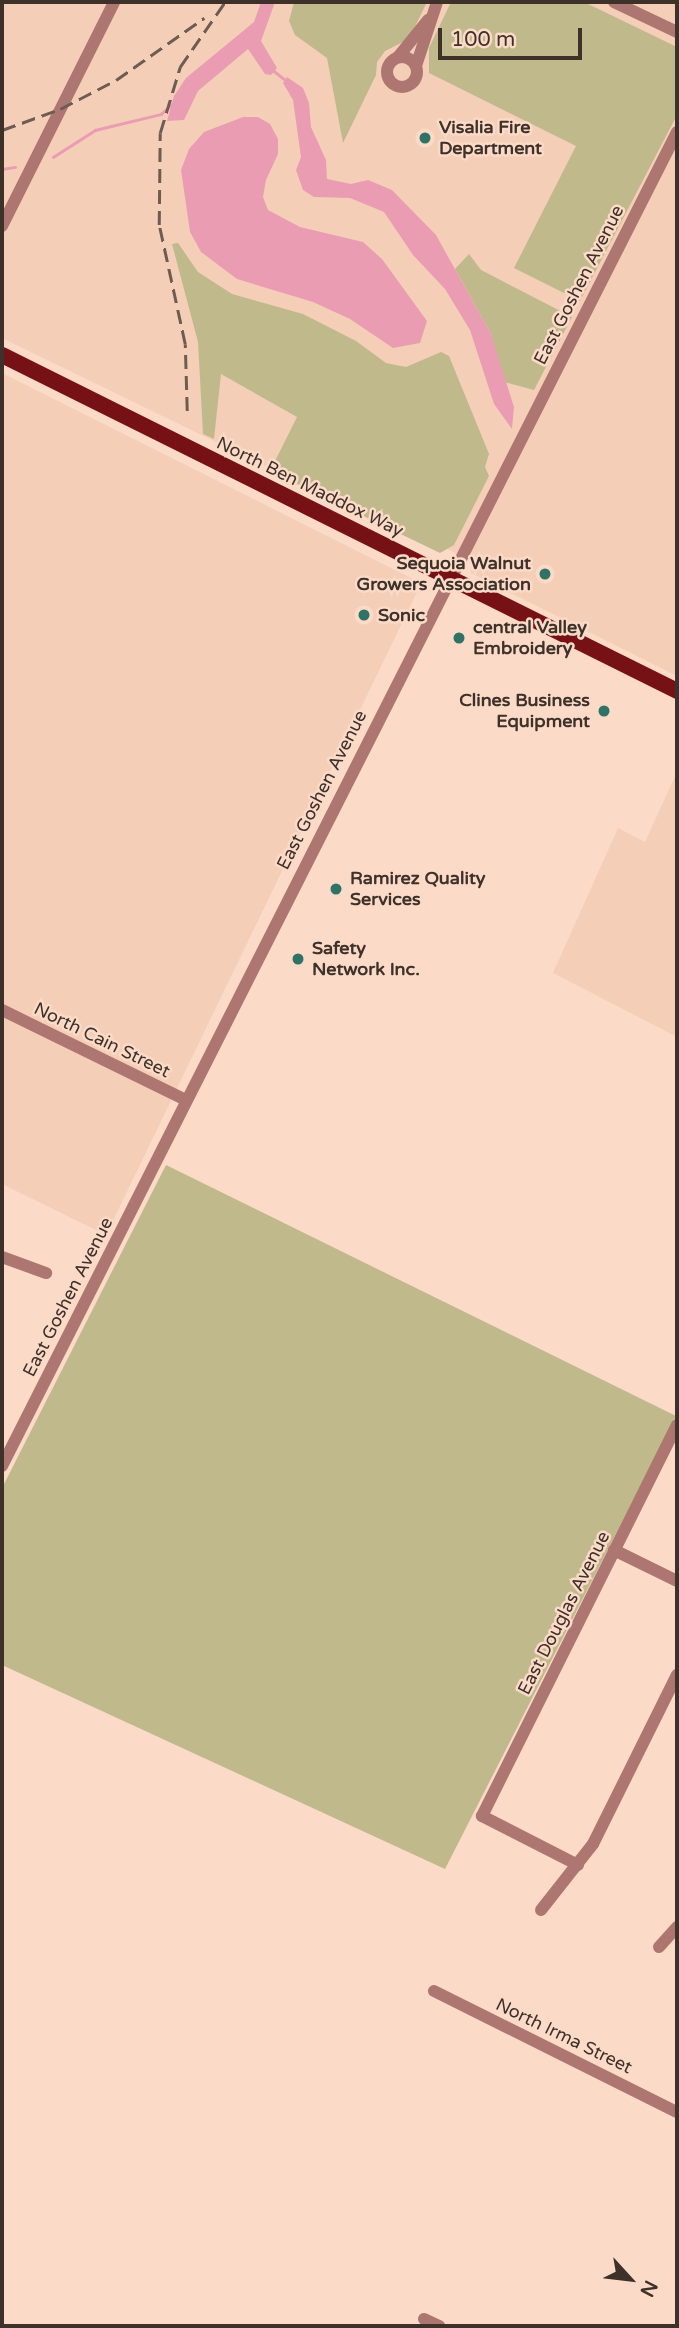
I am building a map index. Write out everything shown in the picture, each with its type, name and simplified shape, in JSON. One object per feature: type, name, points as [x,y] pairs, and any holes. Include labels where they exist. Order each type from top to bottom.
[{"type":"main road","name":"North Ben Maddox Way","points":[[2,355],[677,691]]},
{"type":"street","points":[[2,226],[114,2]]},
{"type":"street","points":[[428,20],[412,83],[394,84],[387,70],[428,20],[438,2]]},
{"type":"street","points":[[614,2],[677,32]]},
{"type":"street","points":[[398,57],[416,66]]},
{"type":"street","name":"East Goshen Avenue","points":[[2,1466],[677,132]]},
{"type":"street","name":"North Cain Street","points":[[2,1010],[186,1100]]},
{"type":"street","points":[[2,1257],[46,1273]]},
{"type":"street","name":"East Douglas Avenue","points":[[578,1865],[482,1816],[677,1425]]},
{"type":"street","points":[[614,1550],[677,1581]]},
{"type":"street","points":[[541,1910],[593,1844],[677,1675]]},
{"type":"street","points":[[659,1947],[677,1927]]},
{"type":"street","name":"North Irma Street","points":[[434,1991],[677,2112]]},
{"type":"street","points":[[424,2319],[439,2326]]},
{"type":"shaded area","points":[[2,2],[677,2],[677,676],[471,573],[470,562],[446,548],[436,549],[2,338]]},
{"type":"shaded area","points":[[261,2],[275,2],[261,41],[277,68],[271,75],[265,74],[248,49],[198,91],[184,120],[167,121],[174,96],[186,78],[254,22]]},
{"type":"shaded area","points":[[294,2],[427,2],[409,39],[385,51],[377,62],[376,75],[343,143],[327,58],[295,35],[289,21]]},
{"type":"shaded area","points":[[451,2],[584,2],[677,47],[677,115],[580,301],[514,268],[576,146],[429,73],[429,48]]},
{"type":"shaded area","points":[[287,77],[303,88],[309,103],[311,127],[326,160],[327,179],[351,184],[368,180],[392,190],[436,235],[491,334],[514,407],[512,429],[494,404],[470,330],[445,289],[413,255],[384,212],[350,198],[314,197],[303,190],[296,170],[301,157],[293,100],[283,83]]},
{"type":"shaded area","points":[[243,117],[258,117],[270,124],[278,139],[278,154],[266,180],[263,197],[268,210],[300,227],[363,242],[382,259],[427,321],[420,343],[393,348],[350,319],[313,302],[237,279],[201,252],[190,232],[181,170],[189,149],[204,132]]},
{"type":"shaded area","points":[[178,243],[198,272],[232,294],[303,314],[356,341],[386,363],[406,367],[441,352],[449,356],[489,454],[485,467],[489,476],[454,545],[440,553],[270,471],[297,417],[221,374],[214,439],[203,434],[198,342],[172,244]]},
{"type":"shaded area","points":[[469,254],[481,270],[572,317],[534,390],[504,382],[491,334],[455,269]]},
{"type":"shaded area","points":[[2,373],[411,578],[417,592],[106,1235],[2,1184]]},
{"type":"shaded area","points":[[677,772],[677,1037],[553,973],[618,828],[645,842]]},
{"type":"shaded area","points":[[166,1165],[676,1416],[445,1869],[2,1665],[2,1488]]},
{"type":"waterway","points":[[274,71],[288,82]]},
{"type":"waterway","points":[[53,157],[95,130],[161,114],[172,104]]},
{"type":"waterway","points":[[2,169],[15,167]]},
{"type":"railway","points":[[187,411],[185,344],[159,225],[160,133],[180,67],[225,2]]},
{"type":"railway","points":[[2,130],[60,109],[116,80],[204,18]]},
{"type":"place","name":"Visalia Fire Department","points":[[425,138]]},
{"type":"place","name":"Sequoia Walnut Growers Association","points":[[545,574]]},
{"type":"place","name":"Sonic","points":[[364,615]]},
{"type":"place","name":"central Valley Embroidery","points":[[459,638]]},
{"type":"place","name":"Clines Business Equipment","points":[[604,711]]},
{"type":"place","name":"Ramirez Quality Services","points":[[336,889]]},
{"type":"place","name":"Safety Network Inc.","points":[[298,959]]}]
